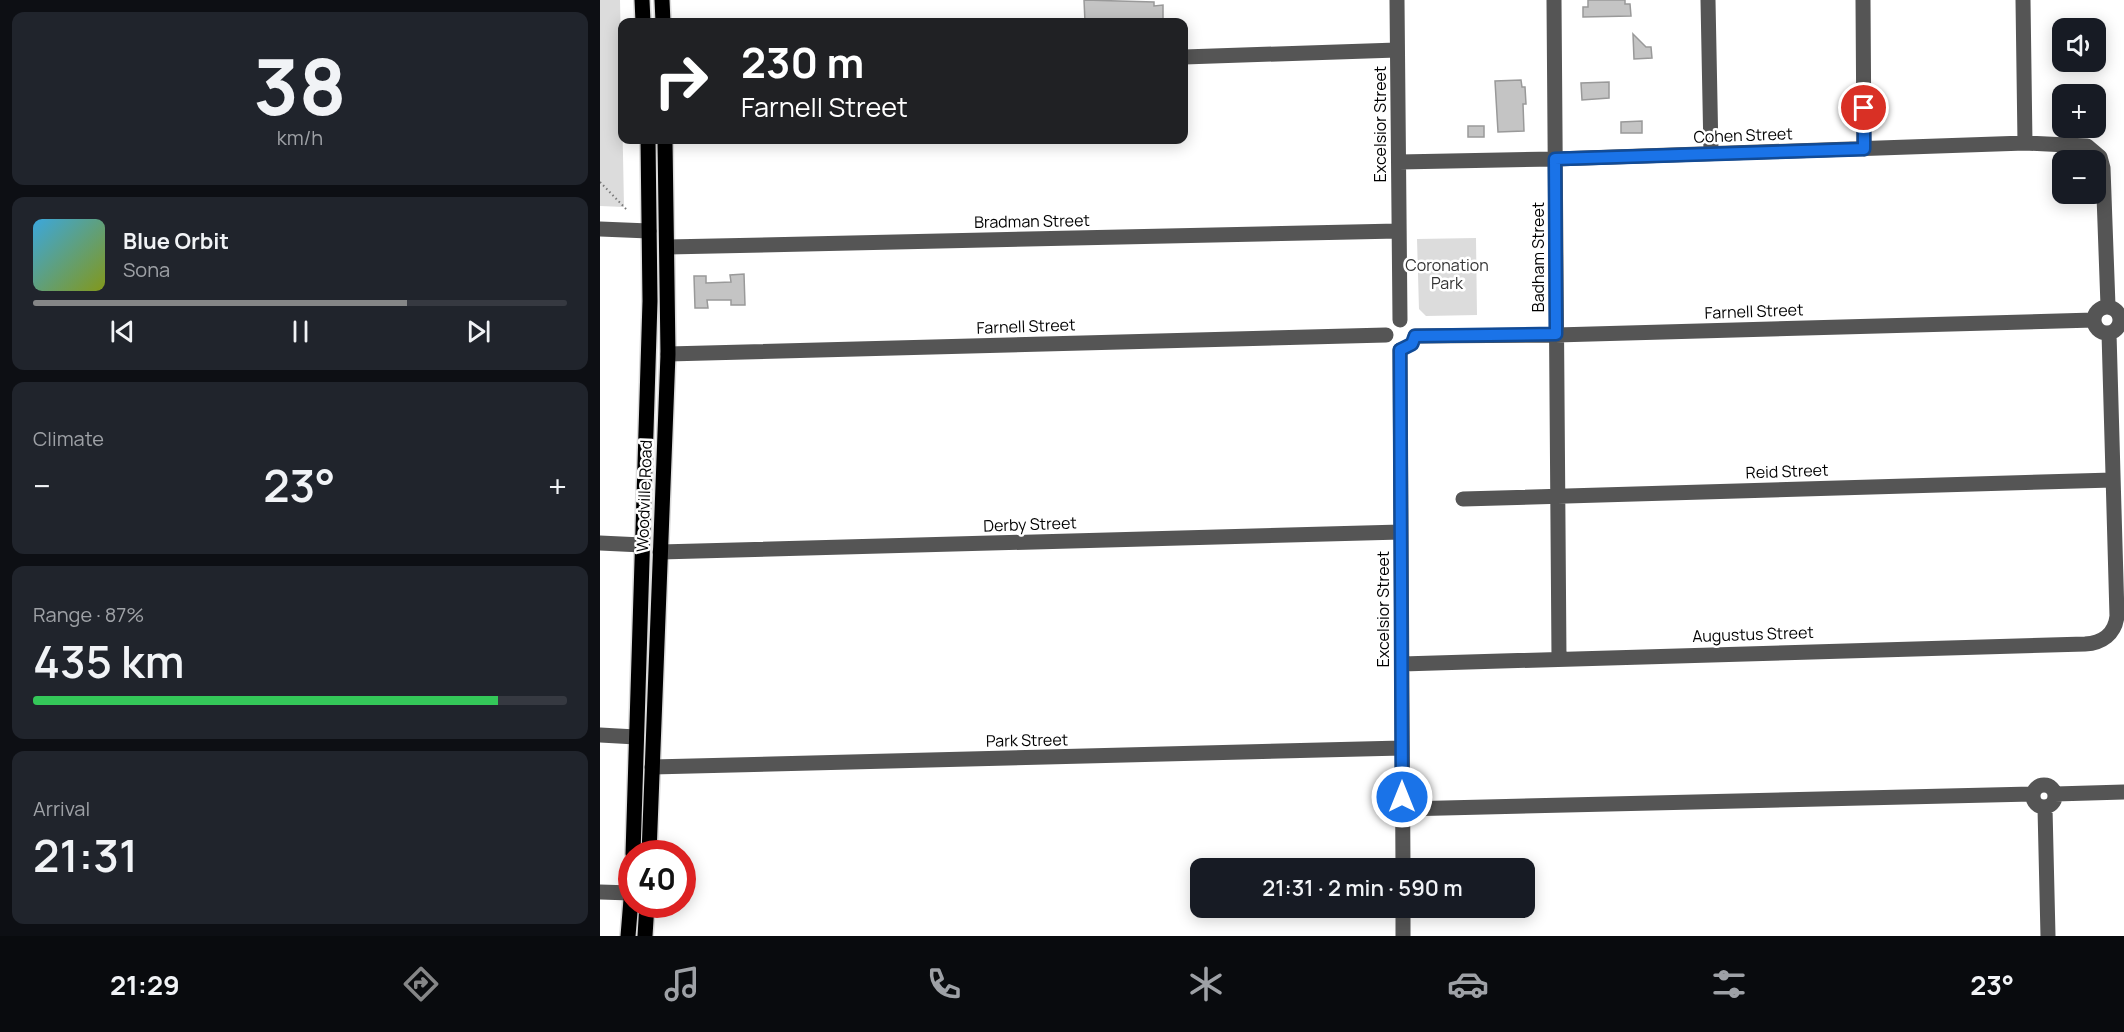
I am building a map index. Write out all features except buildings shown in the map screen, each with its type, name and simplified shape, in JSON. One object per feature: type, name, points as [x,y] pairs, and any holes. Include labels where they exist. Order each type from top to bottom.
[{"type":"main road","points":[[642,0],[643,18]]},
{"type":"main road","points":[[662,0],[663,18]]},
{"type":"main road","name":"Woodville Road","points":[[633,840],[650,301],[648,144]]},
{"type":"main road","name":"Woodville Road","points":[[649,840],[668,354],[665,144]]},
{"type":"main road","points":[[628,936],[629,918]]},
{"type":"main road","points":[[645,936],[646,918]]},
{"type":"street","name":"Excelsior Street","points":[[1397,0],[1400,320]]},
{"type":"street","name":"Badham Street","points":[[1554,0],[1559,658]]},
{"type":"street","points":[[1708,0],[1711,153]]},
{"type":"street","points":[[1863,0],[1864,149]]},
{"type":"street","points":[[2023,0],[2025,143]]},
{"type":"street","points":[[1188,57],[1397,51]]},
{"type":"street","name":"Cohen Street","points":[[1399,162],[2025,143],[2088,146],[2100,157],[2103,168],[2108,306]]},
{"type":"street","points":[[600,229],[649,231]]},
{"type":"street","name":"Bradman Street","points":[[667,247],[1398,231]]},
{"type":"street","points":[[2108,306],[2118,312],[2122,319],[2119,327],[2109,333],[2100,331],[2094,324],[2097,312],[2108,306]]},
{"type":"street","points":[[1400,320],[1413,326],[1415,336],[1412,344],[1400,350],[1391,347],[1386,334],[1388,326],[1400,320]]},
{"type":"street","name":"Farnell Street","points":[[1415,336],[2094,320]]},
{"type":"street","points":[[2109,333],[2113,480]]},
{"type":"street","name":"Farnell Street","points":[[668,354],[1386,334]]},
{"type":"street","name":"Excelsior Street","points":[[1400,350],[1403,858]]},
{"type":"street","name":"Reid Street","points":[[1463,499],[2113,480]]},
{"type":"street","name":"Augustus Street","points":[[1402,664],[2093,643],[2105,638],[2114,627],[2117,616],[2113,480]]},
{"type":"street","name":"Derby Street","points":[[660,552],[1401,532]]},
{"type":"street","points":[[600,543],[642,545]]},
{"type":"street","points":[[600,735],[636,737]]},
{"type":"street","name":"Park Street","points":[[652,767],[1402,748]]},
{"type":"street","points":[[2032,794],[2036,788],[2043,785],[2051,787],[2055,794],[2054,801],[2045,808]]},
{"type":"street","points":[[2055,794],[2124,792]]},
{"type":"street","points":[[1403,809],[2032,794]]},
{"type":"street","points":[[2032,794],[2036,804],[2045,808]]},
{"type":"street","points":[[2045,808],[2048,936]]},
{"type":"street","points":[[600,892],[618,893]]},
{"type":"street","points":[[1403,918],[1403,936]]},
{"type":"path","points":[[600,182],[628,211]]},
{"type":"green space","points":[[600,0],[620,0],[618,144],[623,144],[624,207],[600,206]]},
{"type":"green space","name":"Coronation Park","points":[[1476,238],[1477,315],[1426,316],[1419,309],[1417,239]]},
{"type":"route","points":[[1402,797],[1400,350],[1409,348],[1415,336],[1556,334],[1555,159],[1864,149],[1864,108]]}]
